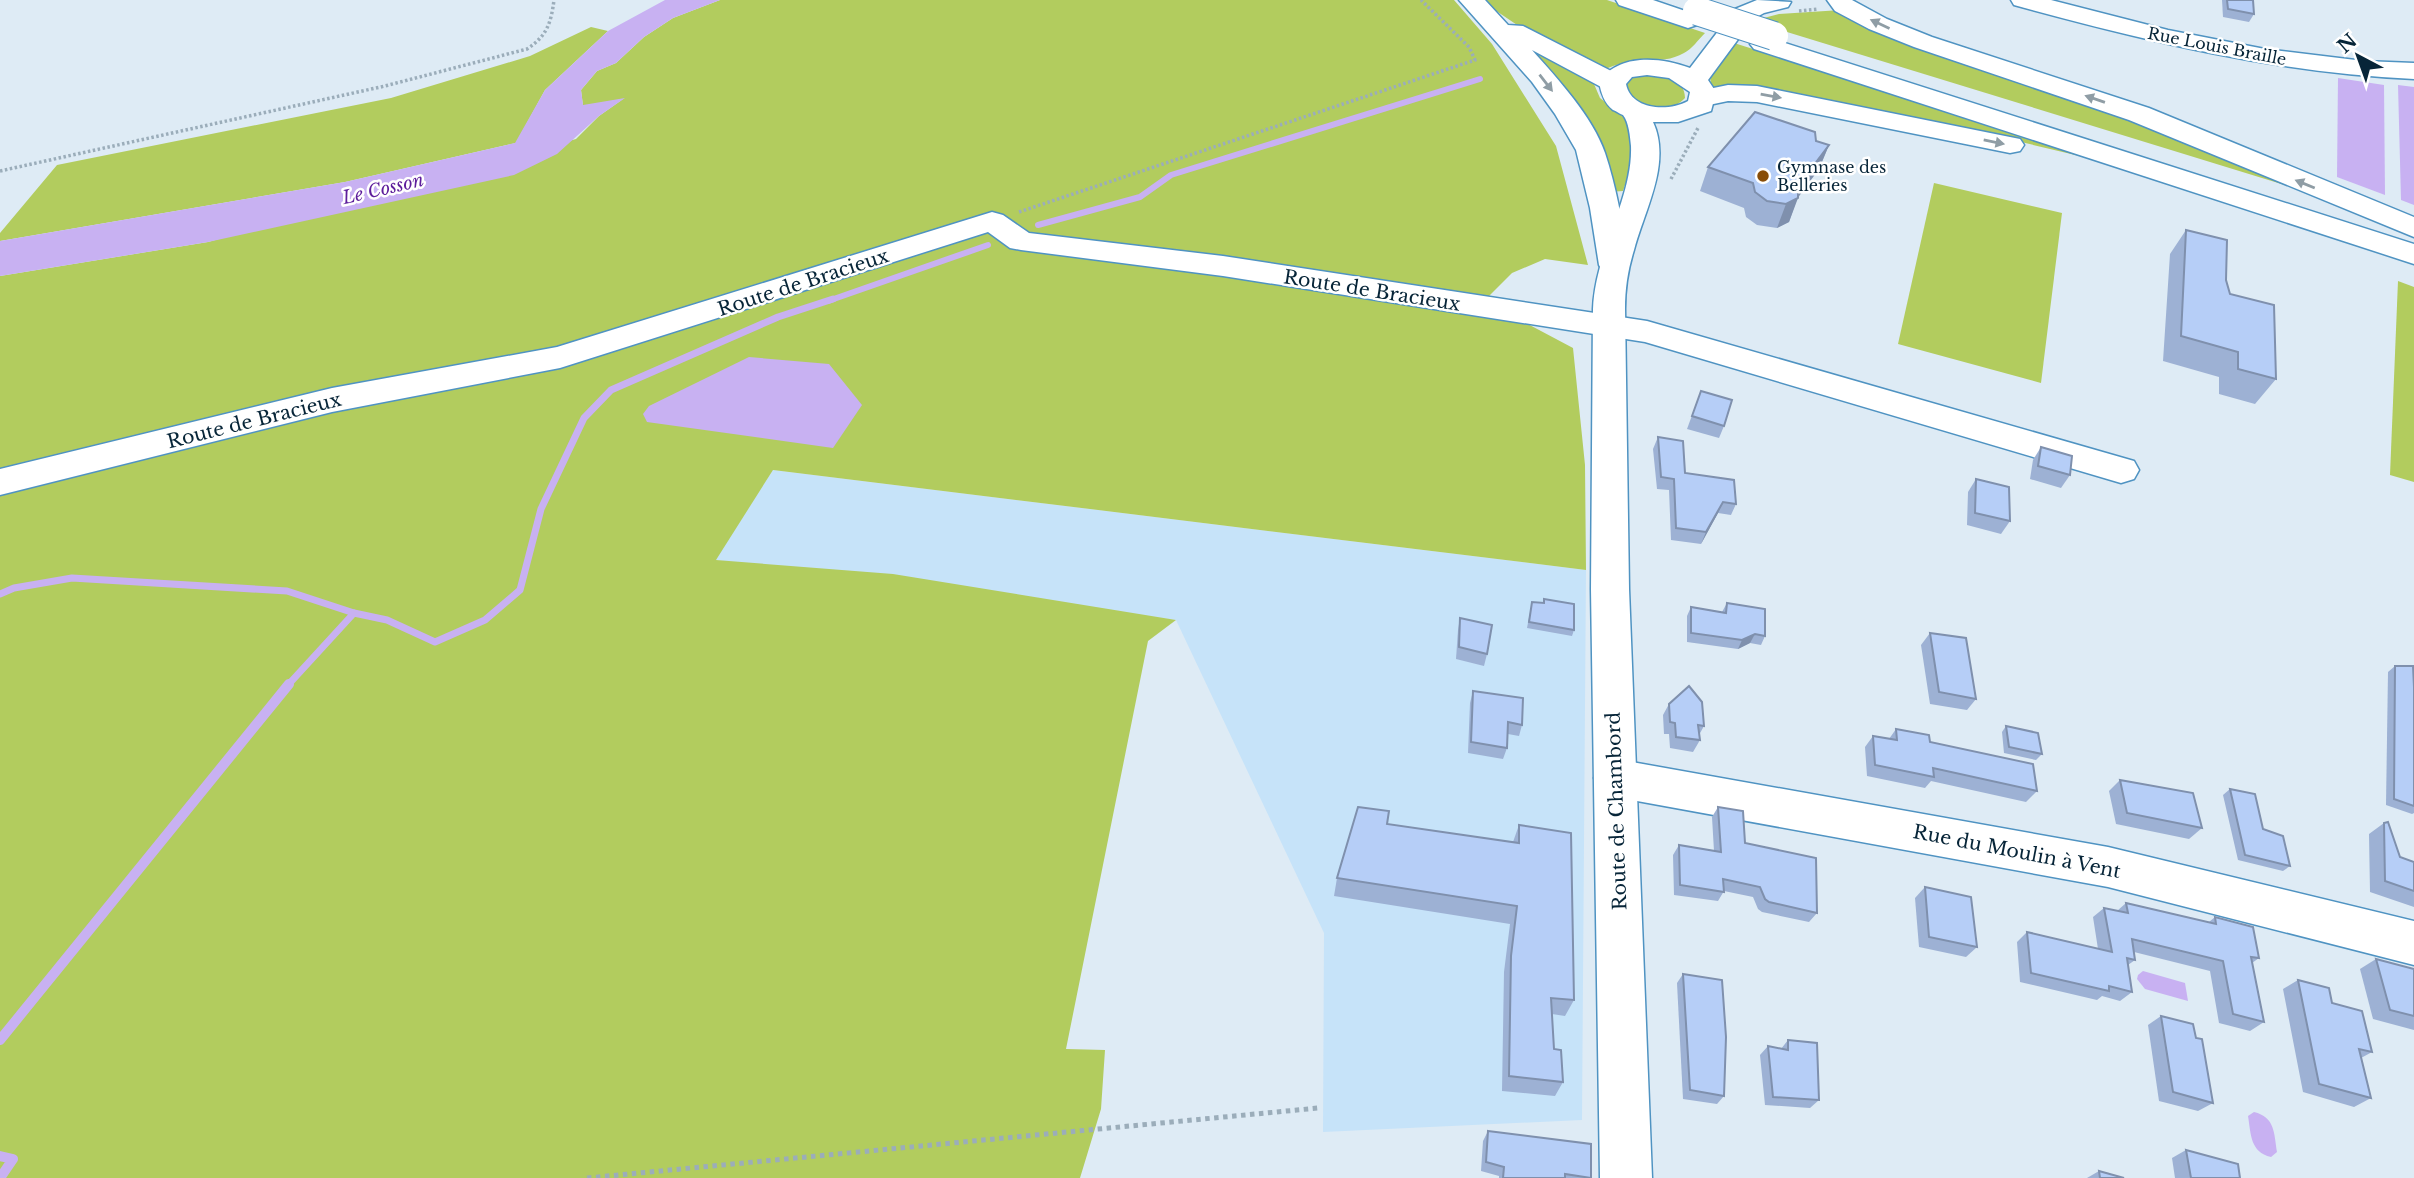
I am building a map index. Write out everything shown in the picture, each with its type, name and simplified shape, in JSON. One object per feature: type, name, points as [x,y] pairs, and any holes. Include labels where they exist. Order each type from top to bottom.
[{"type":"main road","points":[[1628,0],[1692,15],[2414,254]]},
{"type":"main road","points":[[1662,0],[1692,15]]},
{"type":"main road","points":[[1612,82],[1624,71],[1660,68],[1700,49],[1737,0]]},
{"type":"main road","points":[[1839,0],[1844,6],[1878,24],[1923,42],[2139,114],[2414,228]]},
{"type":"main road","name":"Rue Louis Braille","points":[[2023,0],[2126,28],[2282,60],[2370,70],[2414,71]]},
{"type":"main road","points":[[1640,182],[1659,160],[1744,14],[1775,1],[1808,1]]},
{"type":"main road","points":[[1478,6],[1540,47],[1612,82]]},
{"type":"main road","points":[[1478,6],[1548,85],[1590,150],[1605,208],[1614,265]]},
{"type":"main road","points":[[1769,40],[2414,240]]},
{"type":"main road","points":[[1660,68],[1693,98]]},
{"type":"main road","points":[[1612,82],[1615,97],[1634,110],[1659,116],[1693,98],[1738,93],[1787,99],[2224,192]]},
{"type":"main road","points":[[1614,265],[1640,182],[1646,141],[1642,122],[1634,110]]},
{"type":"main road","name":"Route de Bracieux","points":[[26,476],[374,392],[560,357],[992,221],[1021,241],[1223,267],[1647,332],[2121,470]]},
{"type":"main road","name":"Route de Chambord","points":[[1614,265],[1609,296],[1610,586],[1626,1178]]},
{"type":"main road","name":"Rue du Moulin à Vent","points":[[1615,778],[2108,867],[2414,943]]},
{"type":"path","points":[[0,171],[385,86],[527,49],[544,38],[550,27],[554,0]]},
{"type":"path","points":[[992,221],[1475,61],[1469,47],[1421,0]]},
{"type":"path","points":[[587,1178],[1318,1108]]},
{"type":"shaded area","points":[[773,470],[1586,570],[1582,1120],[1323,1132],[1324,933],[1176,620],[715,560]]},
{"type":"green space","points":[[720,0],[1454,0],[1492,44],[1556,146],[1588,265],[1545,259],[1512,273],[1484,301],[1573,348],[1585,465],[1586,570],[773,470],[716,560],[893,574],[1176,620],[1148,641],[1066,1049],[1105,1050],[1101,1109],[1080,1178],[0,1178],[0,276],[208,242],[576,139],[599,116],[623,99],[583,106],[581,90],[597,71],[616,63],[644,37],[673,18]]},
{"type":"green space","points":[[1480,0],[1607,0],[1705,33],[1690,49],[1675,57],[1624,63],[1602,71],[1541,41]]},
{"type":"green space","points":[[1841,10],[2068,95],[2298,189],[1758,23],[1760,19],[1779,14]]},
{"type":"green space","points":[[591,27],[608,31],[545,90],[516,143],[345,182],[0,241],[0,233],[57,165],[391,98],[530,56]]},
{"type":"green space","points":[[1516,38],[1591,77],[1600,98],[1631,123],[1636,152],[1623,191],[1609,192]]},
{"type":"green space","points":[[1734,43],[2092,156],[2088,158],[2021,142],[1712,90],[1710,77]]},
{"type":"green space","points":[[1646,74],[1677,82],[1684,91],[1685,98],[1673,106],[1659,107],[1630,98],[1624,83],[1636,75]]},
{"type":"green space","points":[[1934,183],[2062,213],[2041,383],[1898,344]]},
{"type":"green space","points":[[2398,281],[2414,287],[2414,482],[2390,475]]},
{"type":"water","name":"Le Cosson","points":[[665,0],[720,0],[673,18],[644,37],[616,63],[597,71],[581,90],[583,105],[625,98],[599,116],[557,154],[514,175],[208,242],[0,276],[0,241],[345,182],[515,143],[545,90],[608,31]]},
{"type":"water","points":[[2338,78],[2384,85],[2385,195],[2337,177]]},
{"type":"water","points":[[2398,85],[2414,87],[2414,205],[2401,200]]},
{"type":"water","points":[[749,357],[829,364],[862,405],[833,448],[647,422],[643,414],[649,406]]},
{"type":"water","points":[[2143,971],[2185,983],[2188,1001],[2145,989],[2137,979]]},
{"type":"water","points":[[2254,1112],[2266,1118],[2272,1127],[2277,1152],[2271,1157],[2255,1147],[2248,1116]]},
{"type":"building","points":[[2227,0],[2253,0],[2254,14],[2228,9]]},
{"type":"building","points":[[1755,112],[1815,132],[1816,141],[1829,145],[1798,186],[1798,198],[1786,204],[1767,201],[1755,192],[1753,183],[1708,167]]},
{"type":"building","points":[[2186,230],[2227,240],[2226,280],[2230,294],[2274,305],[2276,379],[2238,369],[2238,352],[2181,336]]},
{"type":"building","points":[[1701,391],[1732,400],[1724,426],[1692,416]]},
{"type":"building","points":[[1658,437],[1683,441],[1685,473],[1734,480],[1736,504],[1723,502],[1706,532],[1676,528],[1674,479],[1661,477]]},
{"type":"building","points":[[2041,447],[2072,456],[2070,475],[2038,466]]},
{"type":"building","points":[[1976,479],[2009,487],[2010,521],[1975,513]]},
{"type":"building","points":[[1544,599],[1574,604],[1574,630],[1529,622],[1532,602],[1544,603]]},
{"type":"building","points":[[1727,603],[1765,609],[1765,636],[1755,634],[1742,640],[1691,633],[1691,607],[1726,613]]},
{"type":"building","points":[[1460,618],[1492,625],[1487,654],[1459,647]]},
{"type":"building","points":[[1930,633],[1966,638],[1976,699],[1939,692]]},
{"type":"building","points":[[2395,666],[2413,666],[2414,806],[2394,799]]},
{"type":"building","points":[[1689,686],[1702,702],[1704,726],[1698,725],[1700,740],[1676,737],[1675,723],[1670,722],[1669,704]]},
{"type":"building","points":[[1473,691],[1523,698],[1522,725],[1508,722],[1507,748],[1471,742]]},
{"type":"building","points":[[2006,726],[2038,733],[2042,754],[2009,747]]},
{"type":"building","points":[[1896,729],[1929,735],[1930,742],[2033,764],[2037,791],[1933,768],[1934,777],[1875,765],[1873,736],[1897,740]]},
{"type":"building","points":[[2120,780],[2193,793],[2202,828],[2127,813]]},
{"type":"building","points":[[2230,789],[2255,794],[2263,829],[2283,836],[2290,866],[2245,855]]},
{"type":"building","points":[[1358,807],[1389,811],[1387,824],[1519,843],[1519,825],[1571,833],[1574,1000],[1551,998],[1554,1049],[1561,1050],[1563,1082],[1509,1076],[1511,956],[1517,906],[1337,878]]},
{"type":"building","points":[[1718,807],[1743,811],[1745,843],[1816,858],[1817,913],[1769,902],[1760,887],[1723,879],[1724,892],[1680,885],[1679,845],[1721,852]]},
{"type":"building","points":[[2388,822],[2400,857],[2414,862],[2414,891],[2385,881],[2384,823]]},
{"type":"building","points":[[1925,887],[1971,897],[1977,947],[1929,937]]},
{"type":"building","points":[[2126,903],[2216,924],[2215,917],[2253,927],[2259,958],[2251,957],[2264,1022],[2233,1014],[2223,961],[2132,939],[2135,960],[2127,958],[2132,992],[2109,986],[2109,991],[2031,973],[2027,932],[2112,952],[2104,908],[2128,913]]},
{"type":"building","points":[[2376,959],[2414,969],[2414,1016],[2390,1010]]},
{"type":"building","points":[[1683,974],[1722,980],[1726,1037],[1724,1096],[1690,1090]]},
{"type":"building","points":[[2298,980],[2329,988],[2332,1003],[2362,1011],[2372,1052],[2359,1049],[2371,1098],[2319,1084]]},
{"type":"building","points":[[2161,1016],[2193,1024],[2196,1038],[2202,1039],[2213,1103],[2173,1092]]},
{"type":"building","points":[[1788,1040],[1817,1043],[1819,1100],[1773,1097],[1768,1046],[1788,1050]]},
{"type":"building","points":[[1488,1131],[1591,1144],[1591,1178],[1565,1174],[1565,1178],[1503,1178],[1504,1167],[1486,1162]]},
{"type":"building","points":[[2186,1150],[2238,1164],[2240,1178],[2191,1178]]},
{"type":"building","points":[[2099,1171],[2124,1178],[2100,1178]]},
{"type":"waterway","points":[[1038,225],[1140,197],[1171,175],[1480,79]]},
{"type":"waterway","points":[[828,301],[988,245]]},
{"type":"waterway","points":[[354,613],[387,620],[435,642],[485,620],[520,590],[541,509],[584,418],[611,390],[778,317],[833,299]]},
{"type":"waterway","points":[[0,594],[14,588],[72,578],[287,591],[354,613]]},
{"type":"waterway","points":[[288,685],[354,613]]},
{"type":"waterway","points":[[0,1040],[289,684]]},
{"type":"waterway","points":[[0,1156],[13,1159],[0,1178]]},
{"type":"place","name":"Gymnase des Belleries","points":[[1763,176]]}]
